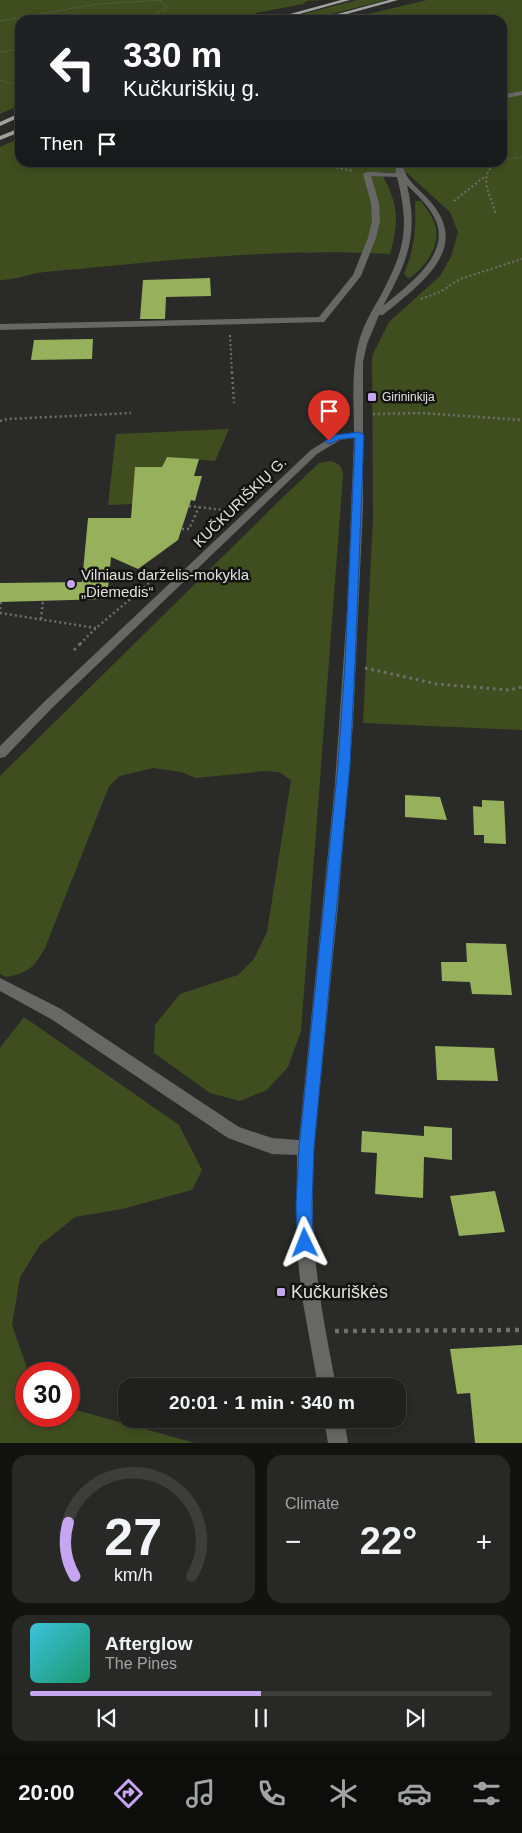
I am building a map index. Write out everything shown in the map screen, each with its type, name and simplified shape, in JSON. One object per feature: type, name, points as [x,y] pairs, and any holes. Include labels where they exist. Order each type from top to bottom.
[{"type":"main road","points":[[290,15],[347,0]]},
{"type":"main road","points":[[337,15],[395,0]]},
{"type":"main road","points":[[0,124],[15,117]]},
{"type":"main road","points":[[0,138],[15,132]]},
{"type":"street","points":[[507,96],[522,93]]},
{"type":"street","points":[[326,1378],[305,1243],[306,1148],[338,823],[350,664],[360,362],[363,343],[399,266],[407,242],[408,209],[399,167]]},
{"type":"street","points":[[0,327],[321,320],[357,276],[372,238],[376,222],[375,203],[367,174],[400,175],[434,210],[442,224],[444,239],[438,254],[427,270],[394,302],[374,318]]},
{"type":"street","name":"KUČKURIŠKIŲ G.","points":[[0,754],[314,452],[338,437],[359,435]]},
{"type":"street","points":[[0,984],[56,1014],[234,1134],[272,1146],[306,1148]]},
{"type":"street","points":[[336,1428],[338,1443]]},
{"type":"path","points":[[35,15],[98,4],[160,0],[167,8],[153,15]]},
{"type":"path","points":[[0,21],[15,18]]},
{"type":"path","points":[[0,52],[15,50]]},
{"type":"path","points":[[0,80],[15,84]]},
{"type":"path","points":[[507,159],[522,156]]},
{"type":"path","points":[[334,167],[367,174]]},
{"type":"path","points":[[454,201],[484,177],[485,172],[491,167]]},
{"type":"path","points":[[484,177],[494,204],[495,213]]},
{"type":"path","points":[[394,302],[420,300],[440,292],[460,279],[522,259]]},
{"type":"path","points":[[229,322],[234,403]]},
{"type":"path","points":[[0,421],[8,419],[131,413]]},
{"type":"path","points":[[359,414],[422,413],[522,420]]},
{"type":"path","points":[[189,506],[250,514]]},
{"type":"path","points":[[182,529],[189,529],[199,507]]},
{"type":"path","points":[[41,619],[43,600]]},
{"type":"path","points":[[0,609],[1,601]]},
{"type":"path","points":[[0,613],[96,628]]},
{"type":"path","points":[[350,664],[437,684],[509,690],[522,687]]},
{"type":"path","points":[[317,1331],[522,1330]]},
{"type":"green space","points":[[0,0],[321,0],[307,1],[303,4],[256,13],[254,15],[15,15],[15,107],[0,114]]},
{"type":"green space","points":[[357,0],[386,0],[328,15],[299,15]]},
{"type":"green space","points":[[427,0],[522,0],[522,730],[363,723],[373,518],[372,356],[389,322],[440,276],[451,257],[458,232],[450,212],[407,173],[381,172],[391,194],[396,212],[395,231],[390,254],[273,253],[53,271],[0,280],[0,147],[15,140],[15,167],[507,167],[507,15],[364,15]]},
{"type":"green space","points":[[415,201],[421,201],[430,215],[435,225],[436,236],[433,250],[426,262],[416,273],[408,278],[404,274],[411,256],[414,238]]},
{"type":"green space","points":[[229,429],[215,461],[167,457],[162,467],[132,504],[108,505],[116,434]]},
{"type":"green space","points":[[330,461],[340,465],[343,475],[301,1031],[288,1067],[267,1090],[240,1101],[210,1093],[154,1053],[155,1025],[180,994],[238,975],[254,959],[267,932],[291,780],[279,772],[265,771],[196,778],[181,772],[153,768],[120,776],[109,786],[45,948],[38,960],[26,971],[6,977],[0,974],[0,776],[280,500],[319,463]]},
{"type":"green space","points":[[24,1017],[179,1125],[202,1170],[192,1190],[122,1209],[75,1217],[40,1245],[20,1277],[12,1325],[25,1362],[15,1362],[15,1427],[80,1427],[80,1411],[118,1422],[118,1428],[141,1428],[195,1443],[0,1443],[0,1048]]},
{"type":"building","points":[[210,278],[211,296],[166,297],[165,319],[140,319],[143,280]]},
{"type":"building","points":[[93,339],[92,359],[31,360],[34,340]]},
{"type":"building","points":[[167,457],[199,459],[194,476],[202,476],[195,501],[191,500],[178,540],[138,569],[111,557],[107,599],[0,602],[0,583],[82,582],[88,518],[131,518],[135,467],[162,467]]},
{"type":"building","points":[[405,795],[440,797],[447,820],[405,817]]},
{"type":"building","points":[[482,800],[504,801],[506,844],[484,843],[484,835],[474,835],[473,806],[482,807]]},
{"type":"building","points":[[466,943],[506,944],[512,995],[472,994],[470,982],[442,981],[441,962],[467,962]]},
{"type":"building","points":[[435,1046],[494,1048],[498,1081],[437,1080]]},
{"type":"building","points":[[424,1126],[452,1128],[452,1160],[424,1157],[423,1198],[375,1194],[377,1153],[361,1152],[362,1131],[424,1136]]},
{"type":"building","points":[[495,1191],[505,1232],[459,1236],[450,1196]]},
{"type":"building","points":[[522,1345],[522,1443],[475,1443],[470,1393],[457,1394],[450,1349]]},
{"type":"place","name":"Girininkija","points":[[372,397]]},
{"type":"place","name":"Vilniaus darželis-mokykla „Diemedis“","points":[[71,584]]},
{"type":"place","name":"Kučkuriškės","points":[[281,1292]]},
{"type":"route","points":[[305,1243],[306,1148],[344,765],[359,435],[347,435],[329,441]]}]
